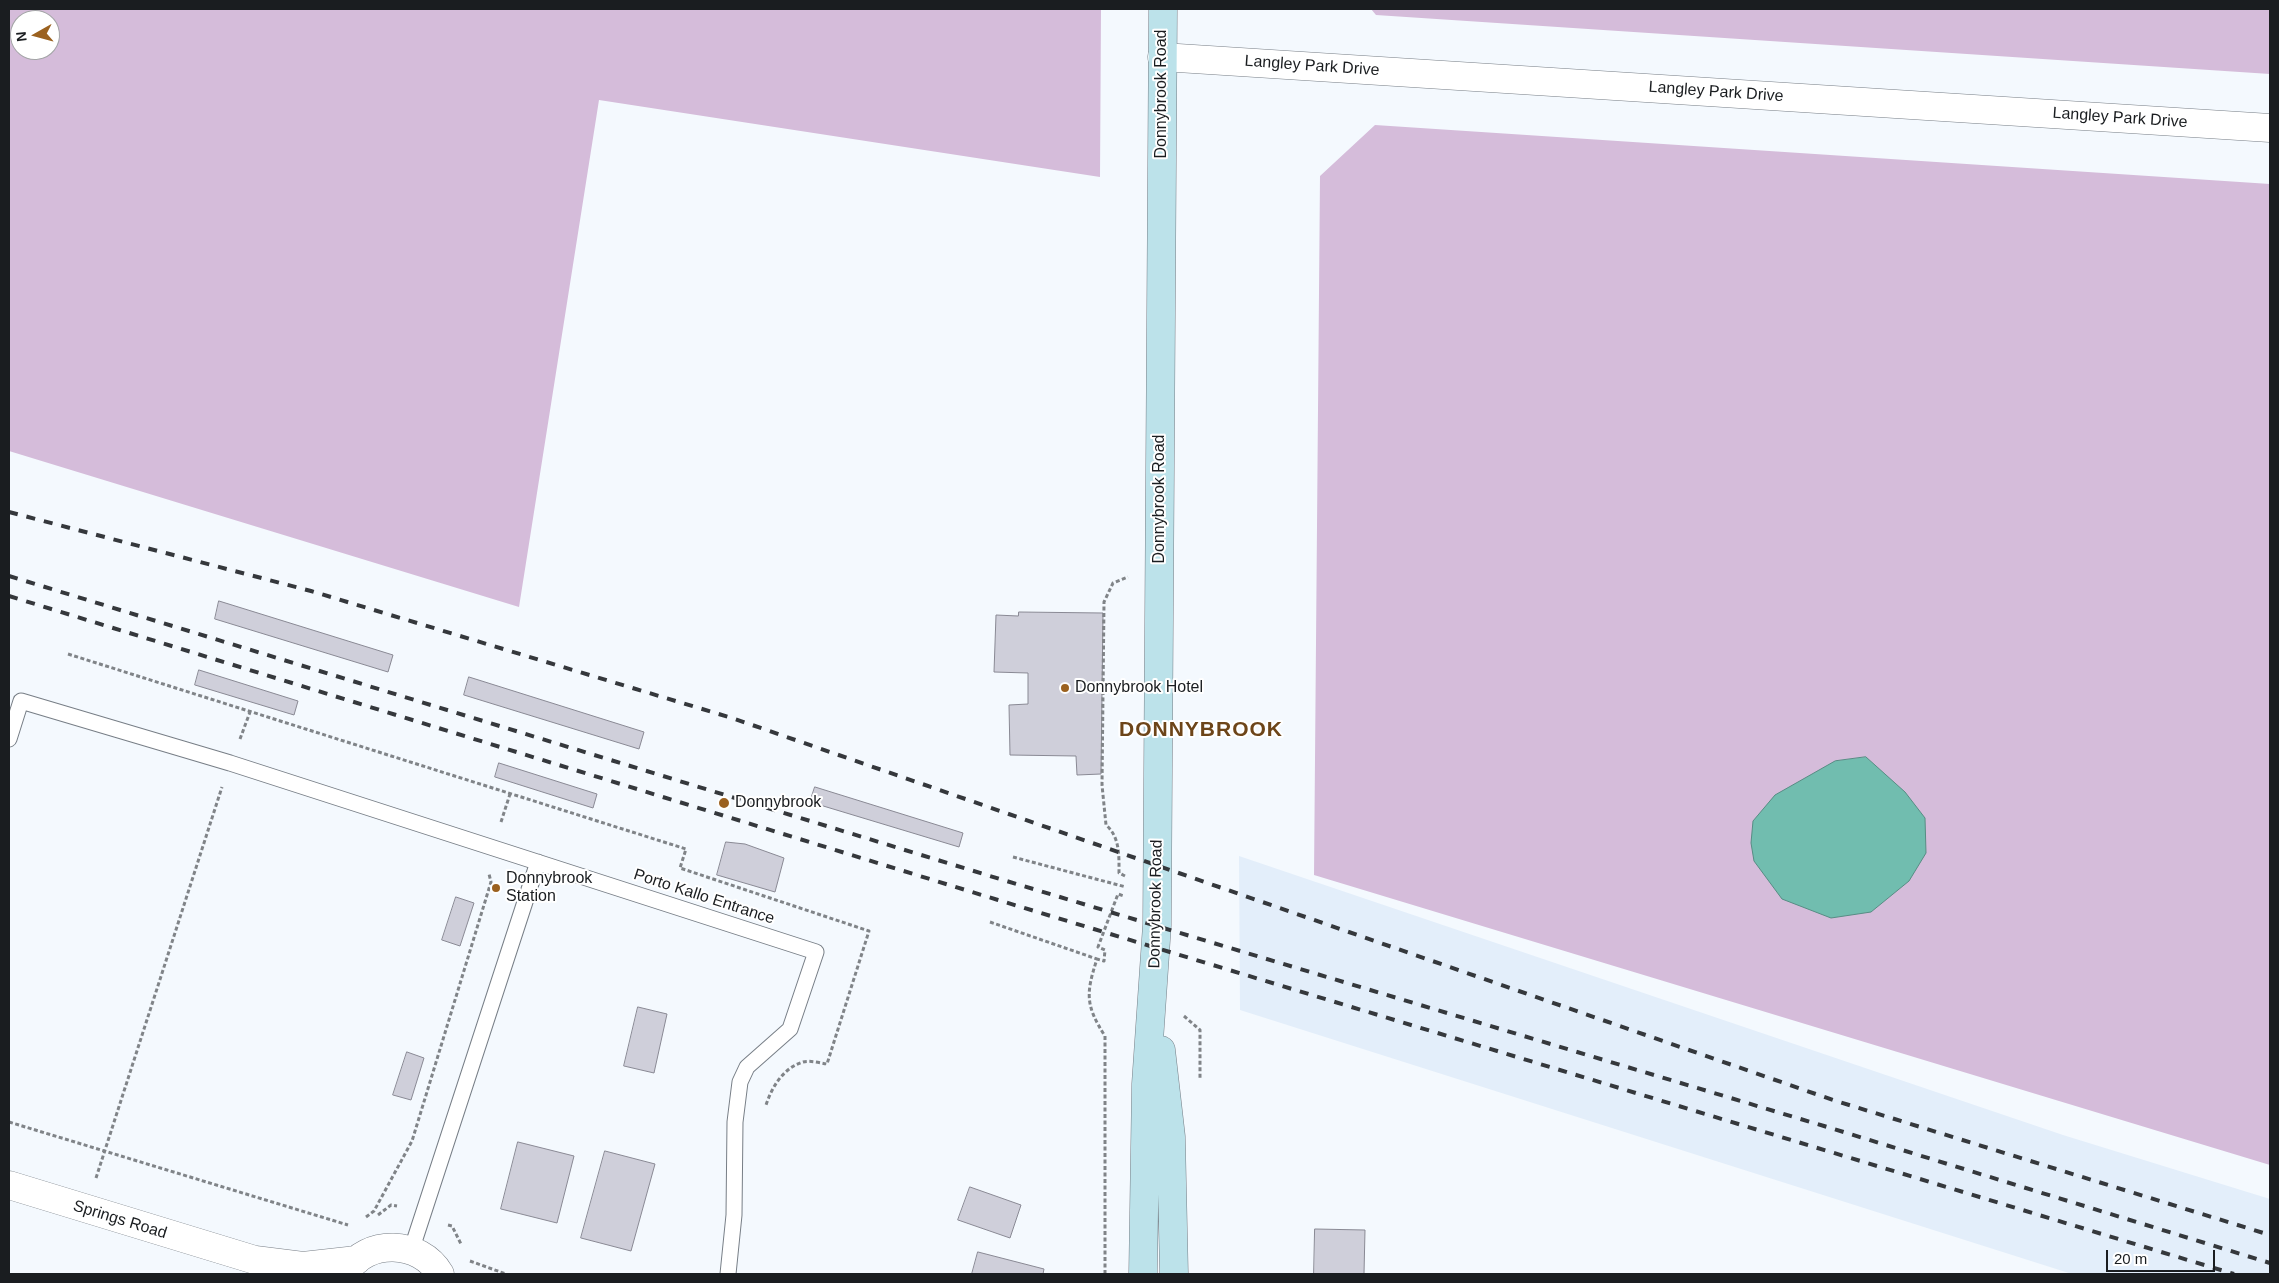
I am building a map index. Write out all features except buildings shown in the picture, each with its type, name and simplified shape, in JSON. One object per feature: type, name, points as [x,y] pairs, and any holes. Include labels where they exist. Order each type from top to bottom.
[{"type":"main road","name":"Donnybrook Road","points":[[1143,1274],[1146,1084],[1157,926],[1163,9]]},
{"type":"main road","name":"Donnybrook Road","points":[[1153,989],[1171,1137],[1174,1274]]},
{"type":"street","name":"Langley Park Drive","points":[[1162,57],[2270,128]]},
{"type":"street","name":"Springs Road","points":[[9,1185],[85,1210],[254,1260],[303,1266],[351,1267]]},
{"type":"street","points":[[351,1267],[364,1254],[383,1247],[402,1248],[420,1254],[436,1267],[440,1274]]},
{"type":"street","name":"Springs Road","points":[[232,1254],[270,1274]]},
{"type":"lane","points":[[9,739],[20,701],[230,763],[538,862],[442,1150],[411,1251]]},
{"type":"lane","name":"Porto Kallo Entrance","points":[[538,862],[816,952],[790,1029],[747,1067],[740,1082],[735,1122],[734,1214],[728,1274]]},
{"type":"path","points":[[990,922],[1104,961],[1106,950],[1098,947],[1118,894],[1125,896],[1126,888],[1125,876],[1119,873],[1119,852],[1114,832],[1106,825],[1102,785],[1104,602],[1113,582],[1159,567]]},
{"type":"path","points":[[68,654],[686,849]]},
{"type":"path","points":[[85,1210],[200,852],[230,763],[250,712]]},
{"type":"path","points":[[360,1221],[374,1211],[412,1141],[491,882],[487,868],[510,794]]},
{"type":"path","points":[[1013,857],[1126,888]]},
{"type":"path","points":[[1097,959],[1088,986],[1092,1015],[1105,1036],[1105,1274]]},
{"type":"path","points":[[9,1122],[352,1226],[344,1230]]},
{"type":"path","points":[[470,1261],[506,1274]]},
{"type":"shaded area","points":[[9,9],[1101,9],[1100,177],[599,100],[519,607],[9,451]]},
{"type":"shaded area","points":[[1371,9],[2270,9],[2270,74],[1376,15]]},
{"type":"shaded area","points":[[1375,125],[2270,184],[2270,1165],[1314,875],[1320,176]]},
{"type":"shaded area","points":[[1866,757],[1905,792],[1925,818],[1926,853],[1909,881],[1871,912],[1831,918],[1782,899],[1754,861],[1751,843],[1753,821],[1775,795],[1835,761]]},
{"type":"shaded area","points":[[1239,856],[2063,1135],[2270,1199],[2270,1274],[2072,1274],[1240,1010]]},
{"type":"railway","points":[[9,512],[311,591],[732,718],[1833,1100],[2270,1235]]},
{"type":"railway","points":[[9,576],[990,876],[1824,1126],[2270,1263]]},
{"type":"railway","points":[[9,596],[998,900],[2234,1274]]},
{"type":"place","name":"Donnybrook Hotel","points":[[1065,688]]},
{"type":"place","name":"Donnybrook","points":[[724,803]]},
{"type":"place","name":"Donnybrook Station","points":[[496,888]]},
{"type":"district","name":"DONNYBROOK","points":[[1201,730]]}]
